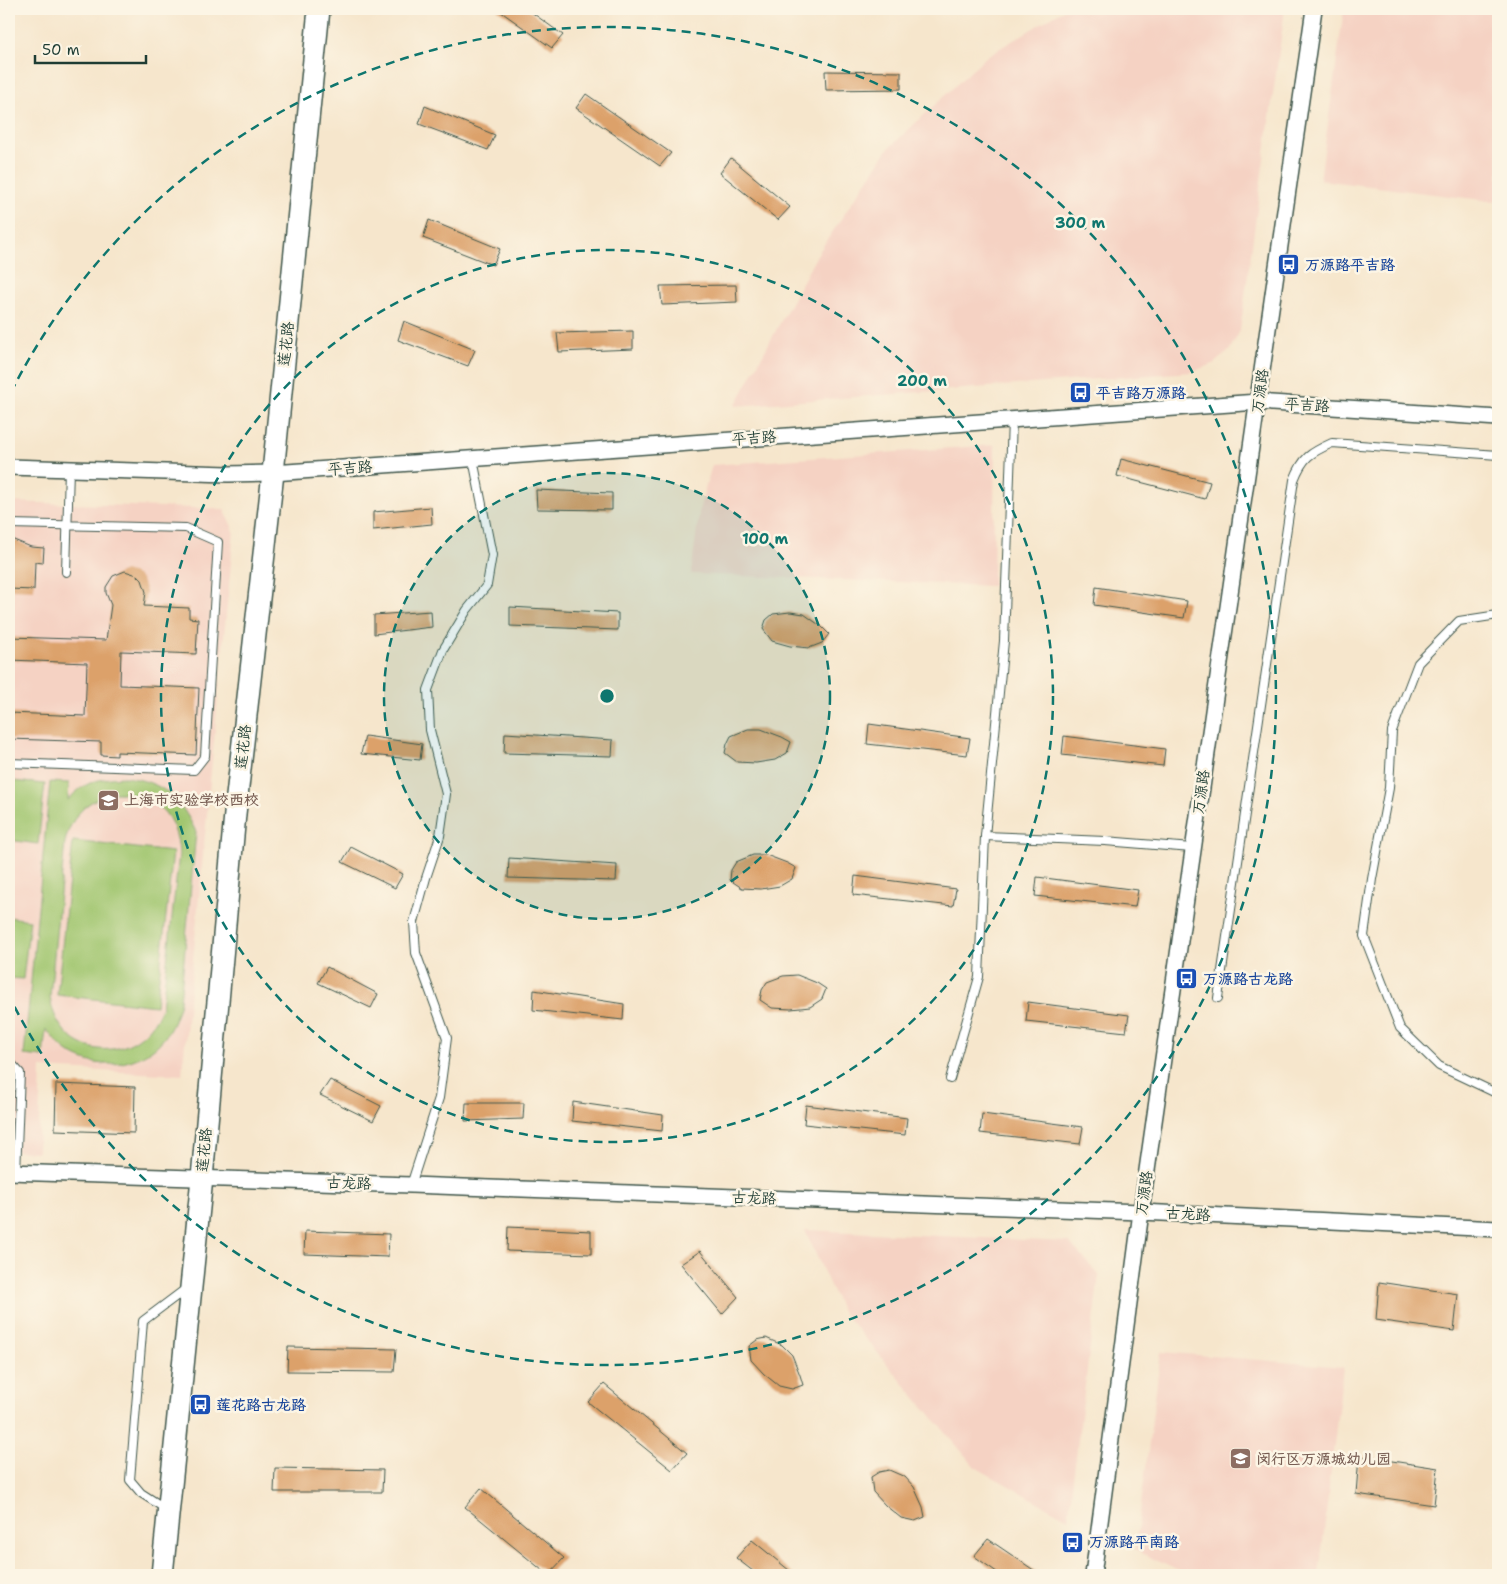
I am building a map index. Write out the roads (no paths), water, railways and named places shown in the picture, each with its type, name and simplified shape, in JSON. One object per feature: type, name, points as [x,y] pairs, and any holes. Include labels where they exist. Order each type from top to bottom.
[{"type":"main road","name":"莲花路","points":[[162,1575],[202,1178],[234,824],[273,473],[318,9]]},
{"type":"street","name":"万源路","points":[[1093,1575],[1192,848],[1314,9]]},
{"type":"street","name":"平吉路","points":[[9,467],[228,474],[273,473],[1258,402],[1498,418]]},
{"type":"street","name":"古龙路","points":[[13,1172],[1496,1225]]},
{"type":"lane","points":[[950,1079],[979,977],[985,836],[1004,641],[1012,420]]},
{"type":"lane","points":[[1218,998],[1294,480],[1300,464],[1314,450],[1332,442],[1498,455]]},
{"type":"lane","points":[[411,1185],[439,1098],[447,1038],[416,953],[414,922],[440,836],[446,794],[430,730],[428,690],[443,650],[466,610],[487,585],[492,555],[473,459]]},
{"type":"lane","points":[[66,572],[68,469]]},
{"type":"lane","points":[[9,524],[186,528],[218,542],[205,756],[194,770],[9,763]]},
{"type":"lane","points":[[1498,615],[1459,621],[1418,662],[1392,731],[1389,788],[1372,879],[1364,936],[1400,1028],[1439,1066],[1498,1094]]},
{"type":"lane","points":[[985,836],[1105,840],[1192,848]]},
{"type":"lane","points":[[9,1061],[20,1074],[13,1172]]},
{"type":"lane","points":[[168,1510],[141,1493],[130,1480],[143,1321],[191,1285]]},
{"type":"place","name":"万源路平吉路","points":[[1289,265]]},
{"type":"place","name":"平吉路万源路","points":[[1080,393]]},
{"type":"place","name":"上海市实验学校西校","points":[[108,800]]},
{"type":"place","name":"万源路古龙路","points":[[1187,979]]},
{"type":"place","name":"莲花路古龙路","points":[[200,1405]]},
{"type":"place","name":"闵行区万源城幼儿园","points":[[1240,1459]]},
{"type":"place","name":"万源路平南路","points":[[1073,1542]]}]
